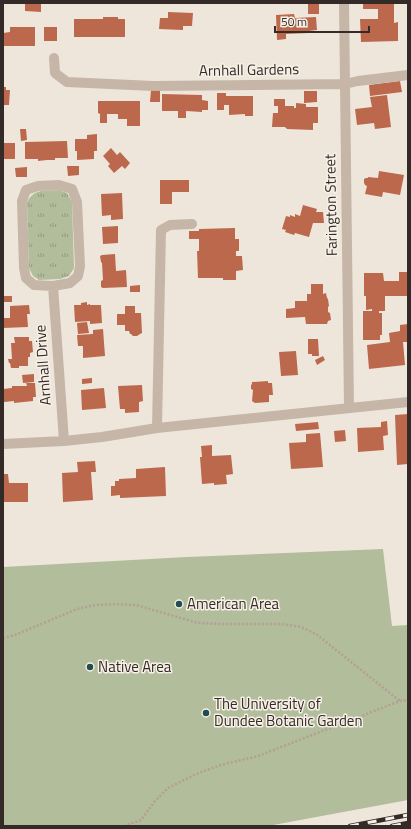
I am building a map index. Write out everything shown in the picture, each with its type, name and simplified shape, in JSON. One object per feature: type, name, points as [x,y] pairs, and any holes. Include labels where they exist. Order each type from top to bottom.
[{"type":"street","name":"Farington Street","points":[[344,3],[349,408]]},
{"type":"street","name":"Arnhall Gardens","points":[[54,58],[55,73],[67,82],[153,86],[345,84],[408,74]]},
{"type":"street","points":[[59,185],[72,189],[77,202],[80,266],[78,276],[70,283],[53,286],[34,285],[26,278],[24,268],[22,201],[26,190],[38,186],[59,185]]},
{"type":"street","points":[[157,428],[161,230],[170,225],[192,224]]},
{"type":"street","name":"Arnhall Drive","points":[[53,286],[64,441]]},
{"type":"street","points":[[3,444],[64,441],[102,437],[157,428],[408,402]]},
{"type":"path","points":[[3,638],[15,635],[77,609],[95,605],[116,604],[136,605],[198,623],[282,624],[301,627],[316,634],[400,701]]},
{"type":"path","points":[[124,826],[141,820],[168,788],[196,774],[221,765],[258,756],[400,701],[408,700]]},
{"type":"green space","points":[[59,190],[67,193],[72,202],[74,268],[69,276],[60,279],[39,280],[33,276],[29,268],[27,202],[33,194],[37,192]]},
{"type":"green space","name":"The University of Dundee Botanic Garden","points":[[383,549],[392,626],[408,625],[408,800],[268,826],[3,826],[3,567],[187,557]]},
{"type":"building","points":[[25,3],[41,3],[41,12],[25,11]]},
{"type":"building","points":[[308,3],[319,3],[319,14],[308,14]]},
{"type":"building","points":[[363,3],[394,3],[394,23],[398,22],[398,41],[361,42],[360,19],[378,19],[378,9],[363,9]]},
{"type":"building","points":[[168,12],[193,13],[192,26],[183,26],[183,30],[159,29],[160,18],[168,18]]},
{"type":"building","points":[[294,14],[295,18],[316,17],[317,30],[309,31],[309,33],[286,34],[286,39],[277,40],[276,15]]},
{"type":"building","points":[[103,17],[118,17],[118,19],[125,19],[125,37],[74,37],[74,19],[103,19]]},
{"type":"building","points":[[10,27],[35,27],[35,46],[3,46],[3,33],[10,32]]},
{"type":"building","points":[[44,27],[57,27],[57,41],[44,41]]},
{"type":"building","points":[[400,81],[402,92],[370,96],[369,85]]},
{"type":"building","points":[[3,87],[6,87],[6,90],[10,90],[9,105],[3,105]]},
{"type":"building","points":[[151,90],[160,90],[160,102],[150,102]]},
{"type":"building","points":[[304,91],[317,91],[317,102],[304,103]]},
{"type":"building","points":[[217,93],[226,93],[226,96],[253,96],[253,116],[245,116],[245,114],[229,115],[229,105],[224,105],[224,110],[217,110]]},
{"type":"building","points":[[162,94],[202,95],[202,100],[208,101],[208,110],[202,110],[202,112],[186,111],[186,118],[178,118],[178,111],[162,111]]},
{"type":"building","points":[[387,95],[391,127],[375,129],[374,123],[357,125],[355,109],[372,107],[370,97]]},
{"type":"building","points":[[274,99],[285,99],[285,106],[294,106],[294,108],[296,108],[296,103],[306,104],[306,107],[318,107],[318,123],[313,123],[313,130],[272,127],[273,113],[278,113],[278,106],[274,106]]},
{"type":"building","points":[[98,101],[140,101],[140,126],[127,126],[127,119],[118,119],[118,114],[107,114],[107,123],[100,123]]},
{"type":"building","points":[[20,129],[26,129],[27,140],[21,141]]},
{"type":"building","points":[[97,134],[97,151],[94,151],[94,159],[77,160],[75,139],[87,139],[87,135]]},
{"type":"building","points":[[67,141],[68,158],[55,158],[55,160],[38,161],[38,159],[25,159],[25,142]]},
{"type":"building","points":[[3,143],[15,143],[15,159],[3,159]]},
{"type":"building","points":[[111,148],[117,155],[120,152],[130,163],[125,169],[122,166],[114,173],[108,166],[110,164],[103,156]]},
{"type":"building","points":[[67,166],[79,166],[79,175],[68,176]]},
{"type":"building","points":[[27,167],[27,177],[16,177],[15,168]]},
{"type":"building","points":[[379,171],[404,175],[400,195],[383,192],[382,197],[365,194],[367,186],[364,183],[364,179],[368,177],[378,178]]},
{"type":"building","points":[[160,180],[189,180],[189,192],[172,192],[172,204],[160,204]]},
{"type":"building","points":[[122,193],[123,219],[111,220],[111,215],[102,216],[101,194]]},
{"type":"building","points":[[303,205],[317,209],[316,212],[323,212],[324,223],[313,223],[309,237],[295,233],[294,235],[285,232],[286,230],[282,229],[286,216],[290,217],[290,215],[295,217],[295,214],[300,216]]},
{"type":"building","points":[[118,226],[118,243],[103,244],[102,227]]},
{"type":"building","points":[[235,228],[235,239],[239,239],[239,251],[236,251],[236,256],[242,256],[243,270],[236,271],[236,280],[223,280],[223,278],[198,278],[197,251],[199,251],[199,239],[189,239],[189,231],[199,231],[199,229]]},
{"type":"building","points":[[115,254],[116,271],[126,270],[127,287],[103,288],[101,287],[101,281],[103,280],[100,256]]},
{"type":"building","points":[[399,272],[408,272],[408,296],[385,296],[385,311],[379,311],[379,313],[382,313],[382,335],[380,335],[380,340],[363,340],[363,311],[372,311],[372,309],[366,310],[366,296],[364,296],[364,273],[383,273],[384,281],[399,281]]},
{"type":"building","points":[[311,284],[323,284],[323,294],[326,293],[328,299],[328,312],[330,313],[331,320],[328,321],[327,324],[306,324],[305,317],[286,318],[286,309],[295,308],[295,301],[307,301],[307,294],[311,294]]},
{"type":"building","points":[[140,285],[140,292],[130,292],[130,286]]},
{"type":"building","points":[[3,296],[12,296],[12,302],[3,302]]},
{"type":"building","points":[[87,302],[87,305],[101,305],[102,323],[90,324],[90,321],[75,322],[74,305],[81,305],[81,303]]},
{"type":"building","points":[[29,305],[30,314],[27,314],[28,327],[3,328],[3,318],[10,318],[10,306]]},
{"type":"building","points":[[125,306],[135,306],[135,313],[141,313],[142,333],[137,336],[133,336],[129,331],[125,331],[125,325],[117,325],[117,314],[125,314]]},
{"type":"building","points":[[87,322],[89,333],[78,334],[77,323]]},
{"type":"building","points":[[408,324],[408,342],[403,342],[405,365],[369,369],[367,345],[390,342],[389,333],[400,331],[400,325]]},
{"type":"building","points":[[103,329],[105,356],[83,358],[83,346],[78,346],[77,335],[93,334],[93,330]]},
{"type":"building","points":[[14,337],[29,337],[29,341],[32,341],[33,352],[30,353],[30,357],[28,357],[28,366],[11,368],[8,359],[12,359],[11,343],[15,343]]},
{"type":"building","points":[[308,339],[318,339],[319,356],[312,356],[312,354],[308,354]]},
{"type":"building","points":[[296,351],[298,375],[281,376],[279,352]]},
{"type":"building","points":[[323,356],[325,360],[317,365],[315,360]]},
{"type":"building","points":[[34,374],[34,382],[23,383],[22,375]]},
{"type":"building","points":[[92,378],[92,383],[82,384],[82,379]]},
{"type":"building","points":[[268,381],[268,383],[272,383],[273,395],[269,395],[269,402],[255,403],[252,401],[252,382]]},
{"type":"building","points":[[26,383],[35,383],[36,397],[33,397],[33,401],[14,403],[14,401],[4,402],[3,389],[12,388],[12,386],[27,386]]},
{"type":"building","points":[[142,385],[143,401],[139,402],[139,412],[125,413],[125,409],[120,409],[118,386]]},
{"type":"building","points":[[104,388],[106,408],[82,410],[81,390]]},
{"type":"building","points":[[408,414],[408,464],[397,465],[395,415]]},
{"type":"building","points":[[387,421],[388,435],[383,436],[384,450],[358,452],[357,428],[381,427],[381,422]]},
{"type":"building","points":[[318,422],[319,429],[296,431],[295,424]]},
{"type":"building","points":[[345,430],[346,441],[335,442],[334,431]]},
{"type":"building","points":[[320,433],[323,467],[291,469],[289,443],[306,442],[306,434]]},
{"type":"building","points":[[212,445],[212,456],[231,455],[233,474],[226,475],[227,484],[202,484],[200,457],[202,457],[201,446]]},
{"type":"building","points":[[95,461],[96,472],[91,472],[93,500],[63,502],[62,473],[78,472],[77,462]]},
{"type":"building","points":[[165,467],[166,496],[120,498],[120,495],[111,496],[111,486],[115,486],[115,481],[119,481],[119,479],[136,478],[136,469]]},
{"type":"building","points":[[3,474],[8,474],[9,483],[28,483],[28,502],[3,502]]},
{"type":"railway","points":[[350,826],[408,815]]},
{"type":"railway","points":[[392,826],[408,823]]},
{"type":"place","name":"American Area","points":[[179,604]]},
{"type":"place","name":"Native Area","points":[[90,667]]},
{"type":"place","name":"The University of Dundee Botanic Garden","points":[[206,713]]}]
